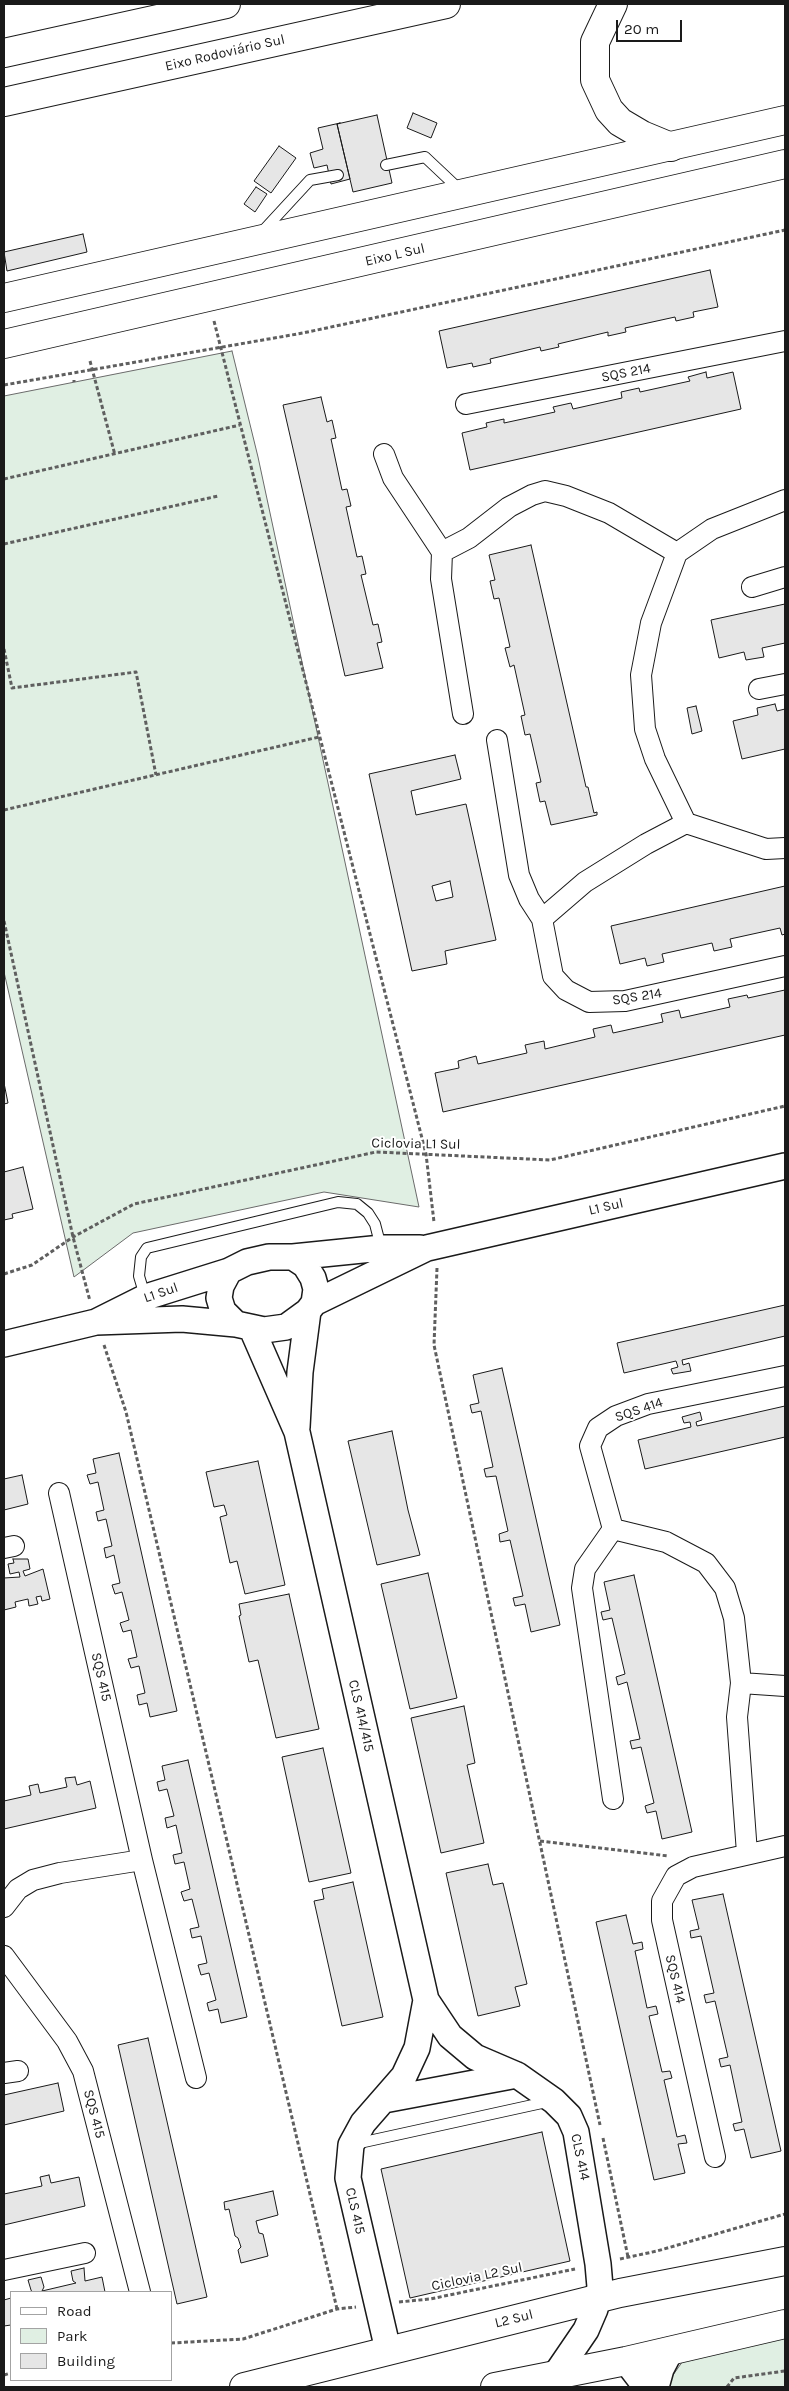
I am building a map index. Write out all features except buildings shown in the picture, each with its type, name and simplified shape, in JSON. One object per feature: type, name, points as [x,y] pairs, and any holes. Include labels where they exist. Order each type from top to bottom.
[{"type":"main road","points":[[4,54],[226,4]]},
{"type":"main road","name":"Eixo Rodoviário Sul","points":[[4,102],[446,4]]},
{"type":"main road","points":[[613,4],[595,42],[595,80],[608,110],[620,122],[642,135],[671,147]]},
{"type":"main road","points":[[4,298],[785,120]]},
{"type":"main road","name":"Eixo L Sul","points":[[4,344],[785,164]]},
{"type":"main road","name":"L2 Sul","points":[[244,2387],[598,2299],[782,2265]]},
{"type":"main road","points":[[495,2387],[626,2361],[785,2324]]},
{"type":"street","name":"SQS 214","points":[[466,404],[785,341]]},
{"type":"street","points":[[384,454],[393,478],[442,552],[441,580],[463,714]]},
{"type":"street","points":[[442,552],[469,538],[510,507],[532,495],[545,491],[566,496],[609,513],[677,553]]},
{"type":"street","points":[[784,501],[712,529],[677,553],[652,623],[641,675],[645,729],[655,759],[686,823],[766,850],[785,848]]},
{"type":"street","points":[[752,587],[785,577]]},
{"type":"street","points":[[759,689],[785,684]]},
{"type":"street","name":"SQS 214","points":[[497,740],[517,866],[529,900],[542,919],[553,976],[566,990],[589,1002],[624,1002],[785,966]]},
{"type":"street","points":[[542,919],[585,882],[646,844],[686,823]]},
{"type":"street","name":"L1 Sul","points":[[293,1257],[382,1248],[432,1247],[785,1166]]},
{"type":"street","name":"L1 Sul","points":[[311,1307],[432,1247]]},
{"type":"street","points":[[269,1257],[293,1257],[305,1265],[313,1278],[316,1289],[311,1307],[286,1327],[274,1329],[244,1327],[223,1311],[219,1298],[221,1286],[229,1271],[247,1262],[269,1257]]},
{"type":"street","name":"L1 Sul","points":[[96,1322],[146,1297],[229,1271]]},
{"type":"street","name":"CLS 414/415","points":[[297,1432],[300,1372],[311,1307]]},
{"type":"street","name":"L1 Sul","points":[[4,1344],[96,1322],[182,1318],[244,1327]]},
{"type":"street","name":"CLS 414/415","points":[[244,1327],[297,1432],[426,2000]]},
{"type":"street","name":"SQS 414","points":[[613,1529],[590,1446],[598,1428],[616,1416],[648,1404],[785,1376]]},
{"type":"street","name":"SQS 415","points":[[59,1494],[142,1860],[196,2078]]},
{"type":"street","points":[[613,1800],[582,1588],[585,1569],[613,1529],[666,1542],[706,1563],[725,1588],[734,1618],[742,1683],[737,1717],[747,1854]]},
{"type":"street","points":[[742,1683],[785,1686]]},
{"type":"street","name":"SQS 414","points":[[715,2157],[662,1920],[662,1901],[676,1876],[693,1867],[785,1846]]},
{"type":"street","points":[[4,1907],[18,1889],[33,1880],[60,1873],[142,1860]]},
{"type":"street","name":"SQS 415","points":[[4,1956],[67,2041],[83,2071],[140,2291]]},
{"type":"street","name":"CLS 414","points":[[426,2000],[450,2036],[475,2057],[516,2075],[554,2101],[569,2116],[576,2132],[598,2264],[598,2299],[586,2330],[556,2374]]},
{"type":"street","name":"CLS 415","points":[[388,2350],[348,2178],[351,2145],[363,2123],[404,2076],[417,2048],[426,2000]]},
{"type":"street","points":[[384,2100],[516,2075]]},
{"type":"street","points":[[4,2270],[85,2254]]},
{"type":"street","points":[[656,2387],[661,2369],[671,2350]]},
{"type":"street","points":[[626,2361],[646,2387]]},
{"type":"lane","points":[[386,164],[425,157],[465,194]]},
{"type":"lane","points":[[253,242],[310,180],[338,175]]},
{"type":"lane","points":[[146,1297],[139,1276],[141,1257],[147,1248],[338,1202],[357,1204],[368,1213],[375,1224],[382,1248]]},
{"type":"lane","points":[[351,2145],[554,2101]]},
{"type":"path","points":[[4,386],[312,331],[785,230]]},
{"type":"path","points":[[209,298],[426,1154],[432,1247],[434,1345],[628,2257]]},
{"type":"path","points":[[90,361],[115,455]]},
{"type":"path","points":[[4,479],[240,425]]},
{"type":"path","points":[[4,544],[218,496]]},
{"type":"path","points":[[4,649],[12,688],[136,672],[156,775]]},
{"type":"path","points":[[4,810],[320,737]]},
{"type":"path","points":[[4,921],[73,1237],[96,1322],[126,1412],[337,2309]]},
{"type":"path","name":"Ciclovia L1 Sul","points":[[4,1274],[32,1264],[73,1237],[134,1204],[376,1152],[550,1160],[785,1106]]},
{"type":"path","points":[[540,1841],[672,1856],[693,1867]]},
{"type":"path","name":"Ciclovia L2 Sul","points":[[172,2343],[243,2339],[337,2309],[430,2299],[598,2264],[656,2251],[785,2214]]},
{"type":"path","points":[[727,2387],[734,2378],[785,2371]]},
{"type":"green space","points":[[232,351],[258,457],[419,1207],[324,1192],[133,1233],[74,1277],[4,972],[4,396]]},
{"type":"green space","points":[[785,2336],[785,2387],[666,2387],[685,2358]]}]
